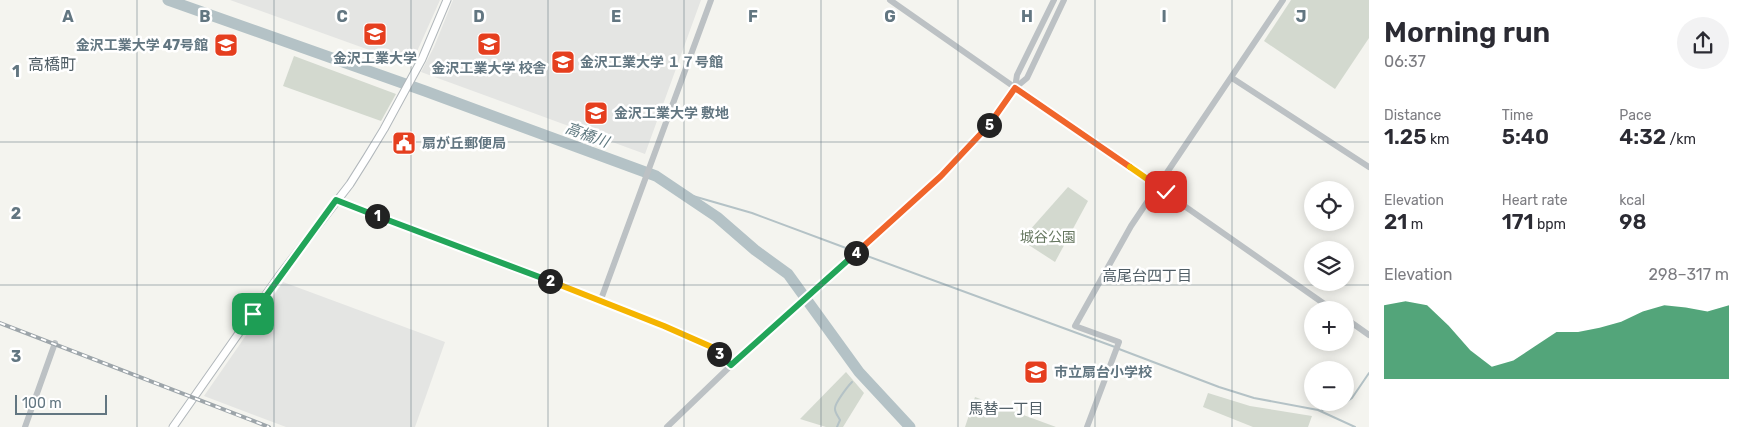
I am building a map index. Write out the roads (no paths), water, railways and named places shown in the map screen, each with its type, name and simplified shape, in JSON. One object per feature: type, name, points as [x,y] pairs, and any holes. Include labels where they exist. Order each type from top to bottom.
[{"type":"main road","points":[[173,427],[279,276],[350,184],[384,129],[414,74],[447,0]]},
{"type":"street","points":[[600,302],[711,0]]},
{"type":"street","points":[[890,0],[1320,301]]},
{"type":"street","points":[[1015,88],[1018,75],[1054,0]]},
{"type":"street","points":[[666,427],[731,365],[941,176],[988,126],[1015,88],[1026,81],[1064,0]]},
{"type":"street","points":[[1088,427],[1119,342],[1076,326],[1131,226],[1284,0]]},
{"type":"street","points":[[1232,78],[1369,167]]},
{"type":"street","points":[[336,200],[664,326],[714,348],[731,365]]},
{"type":"street","points":[[1354,324],[1369,335]]},
{"type":"street","points":[[25,427],[55,343]]},
{"type":"waterway","name":"高橋川","points":[[168,0],[425,91],[656,176],[717,217],[755,250],[788,274],[859,372],[910,427]]},
{"type":"waterway","points":[[679,192],[752,213],[854,251]]},
{"type":"waterway","points":[[859,253],[1115,347]]},
{"type":"waterway","points":[[1119,349],[1219,387],[1254,398],[1318,410],[1355,427]]},
{"type":"waterway","points":[[1354,395],[1369,373]]},
{"type":"waterway","points":[[837,427],[840,420],[835,407],[852,382]]},
{"type":"railway","points":[[0,323],[269,427]]},
{"type":"place","name":"金沢工業大学","points":[[375,34]]},
{"type":"place","name":"金沢工業大学 校舎","points":[[489,44]]},
{"type":"place","name":"金沢工業大学 47号館","points":[[226,45]]},
{"type":"place","name":"金沢工業大学 １７号館","points":[[563,62]]},
{"type":"place","name":"金沢工業大学 敷地","points":[[596,113]]},
{"type":"place","name":"扇が丘郵便局","points":[[404,143]]},
{"type":"place","name":"市立扇台小学校","points":[[1036,372]]},
{"type":"district","name":"高橋町","points":[[52,64]]},
{"type":"district","name":"高尾台四丁目","points":[[1147,276]]},
{"type":"district","name":"馬替一丁目","points":[[1006,409]]},
{"type":"park label","name":"城谷公園","points":[[1048,237]]}]
